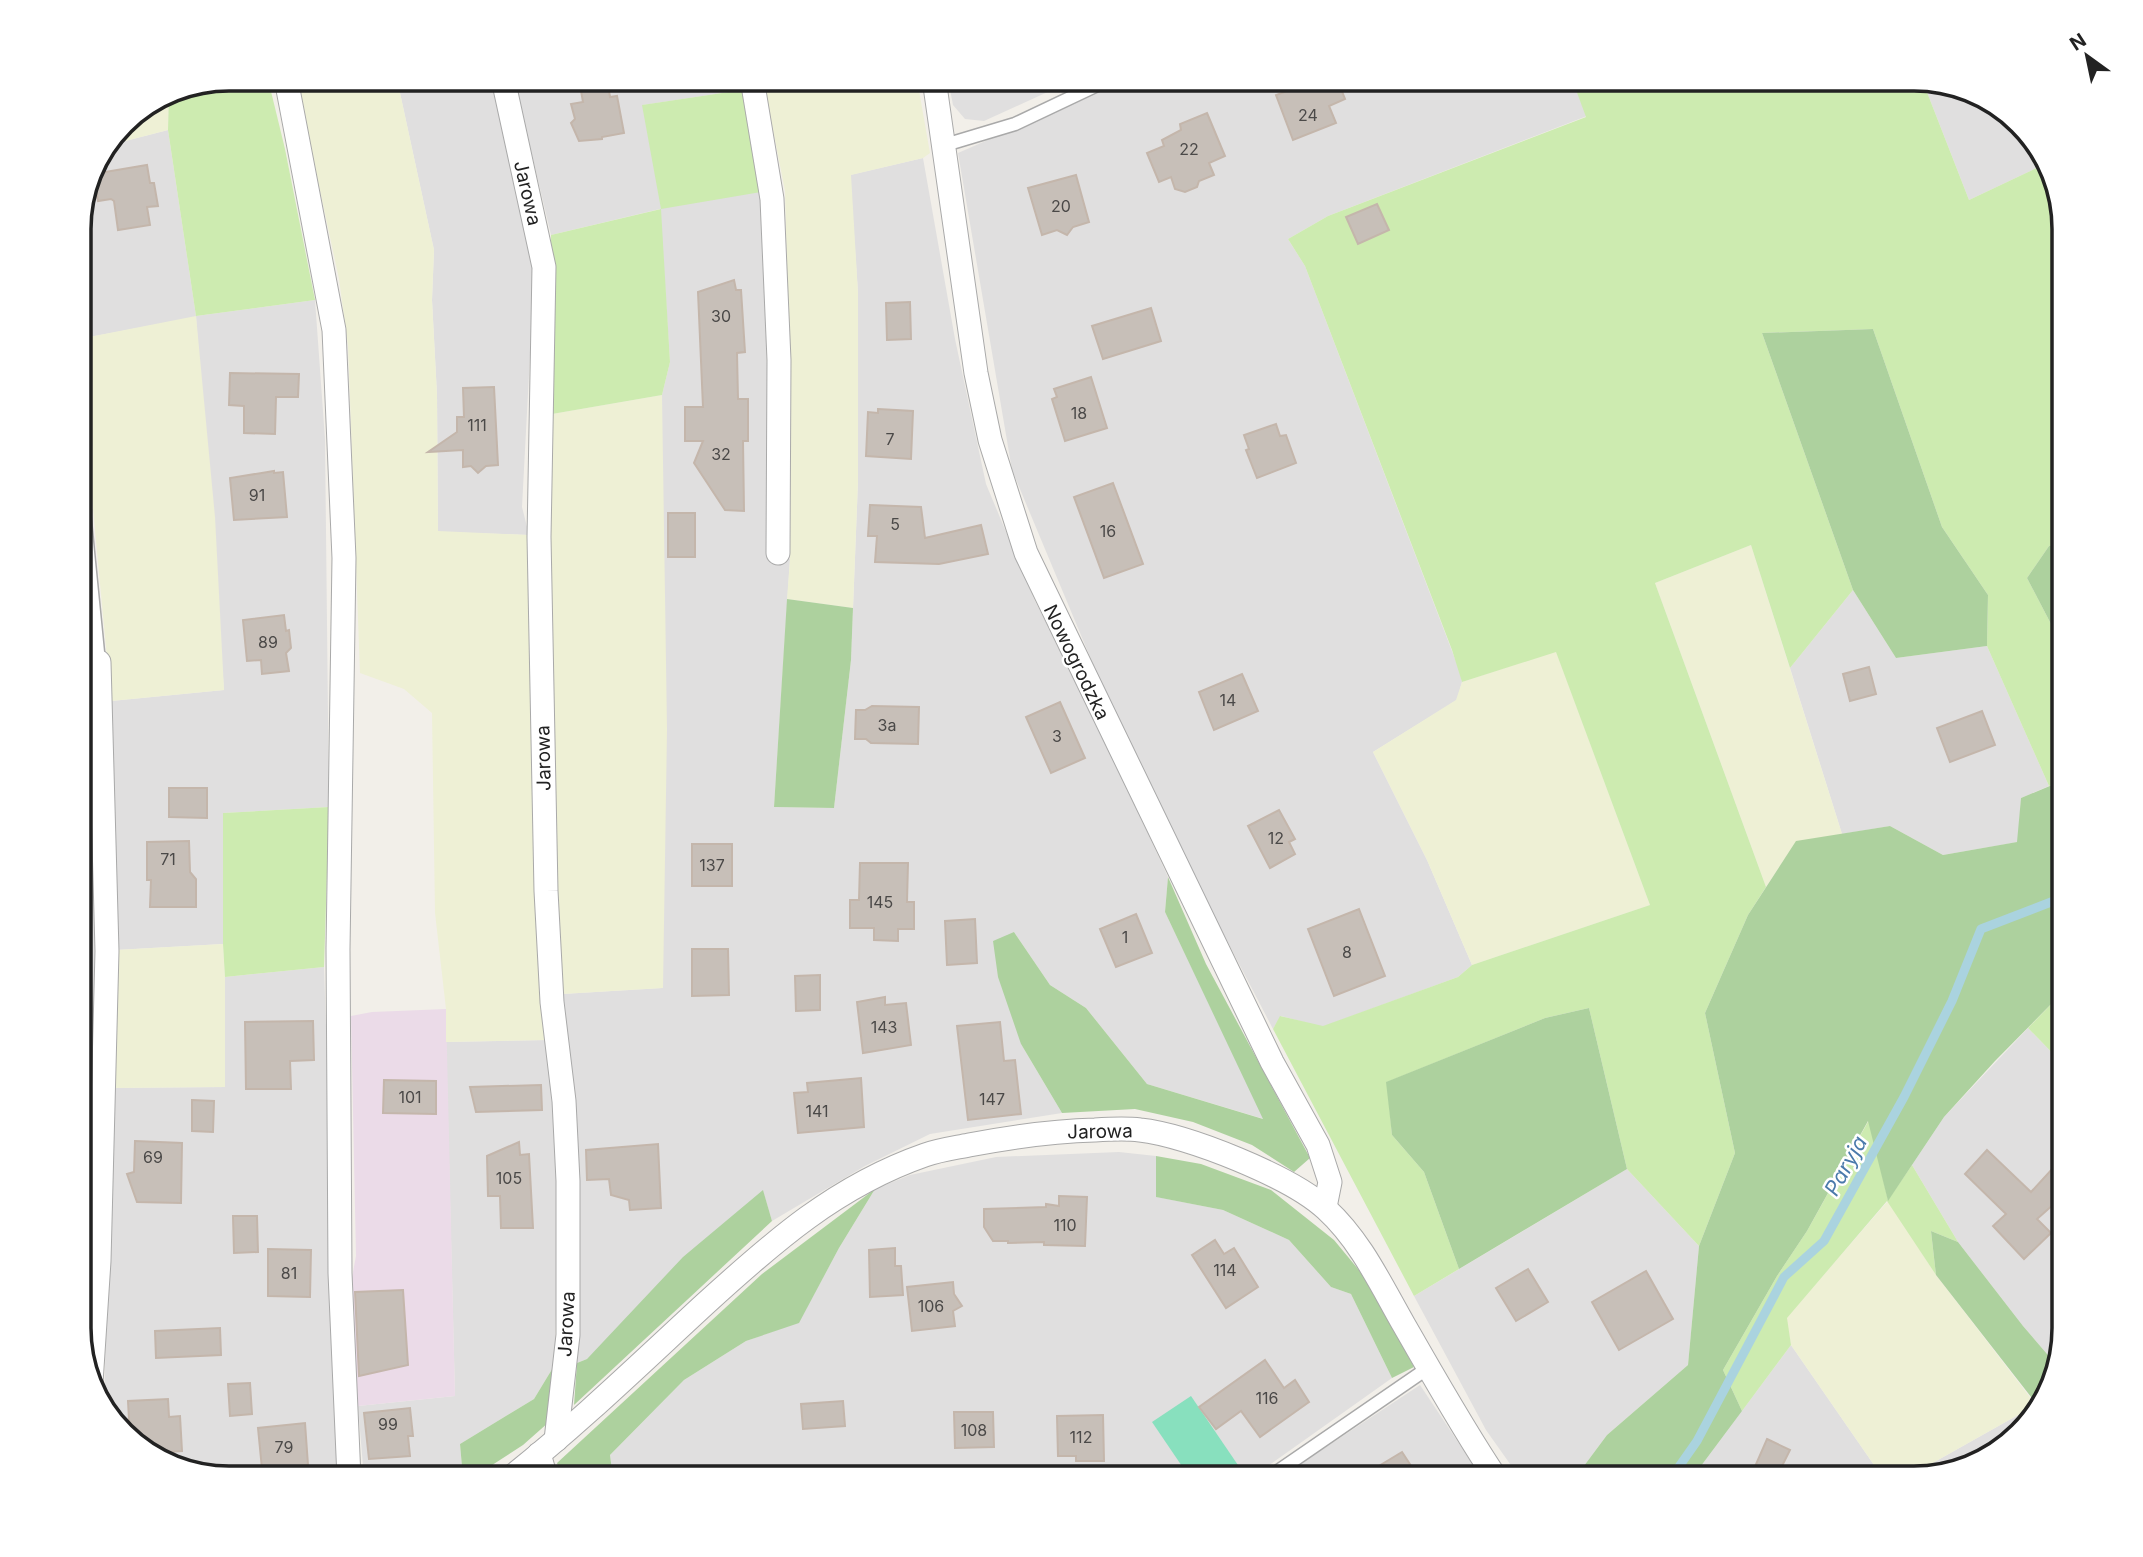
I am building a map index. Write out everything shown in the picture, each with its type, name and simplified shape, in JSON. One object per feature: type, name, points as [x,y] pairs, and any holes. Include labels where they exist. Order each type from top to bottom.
[{"type":"street","points":[[288,91],[334,330],[344,558],[338,949],[340,1273],[348,1466]]},
{"type":"street","name":"Jarowa","points":[[506,91],[544,267],[539,537],[545,878],[552,1002],[564,1101],[568,1181],[568,1335],[547,1447]]},
{"type":"street","points":[[754,91],[772,199],[779,360],[778,553]]},
{"type":"street","name":"Nowogrodzka","points":[[936,91],[976,373],[990,440],[1026,553],[1272,1062],[1318,1145],[1330,1182],[1325,1207]]},
{"type":"street","points":[[93,1350],[99,1261],[107,951],[99,663]]},
{"type":"street","name":"Jarowa","points":[[524,1466],[803,1219],[888,1169],[928,1154],[991,1141],[1067,1131],[1139,1130],[1199,1144],[1302,1191],[1325,1207],[1363,1251],[1489,1466]]},
{"type":"street","points":[[546,1466],[547,1447]]},
{"type":"lane","points":[[944,145],[1015,124],[1085,91]]},
{"type":"lane","points":[[91,583],[99,663]]},
{"type":"lane","points":[[1286,1466],[1429,1368]]},
{"type":"shaded area","points":[[400,91],[495,91],[531,237],[534,279],[522,507],[529,535],[438,532],[437,395],[432,300],[434,250]]},
{"type":"shaded area","points":[[517,91],[735,91],[643,105],[761,192],[770,455],[767,556],[790,559],[774,807],[834,808],[851,660],[858,481],[858,293],[850,175],[923,158],[955,339],[986,484],[1035,601],[1081,689],[1168,877],[1165,912],[1264,1119],[1147,1084],[1086,1008],[1050,985],[1014,932],[1021,1044],[1062,1113],[930,1134],[865,1166],[772,1221],[763,1191],[587,1359],[577,1363],[580,1224],[576,1117],[562,994],[662,988],[662,395],[670,362],[660,209],[551,235]]},
{"type":"shaded area","points":[[950,91],[1050,91],[984,121],[965,119],[953,105]]},
{"type":"shaded area","points":[[1100,91],[1577,91],[1587,116],[1328,216],[1288,239],[1305,266],[1460,672],[1462,682],[1457,700],[1373,752],[1427,860],[1472,965],[1458,977],[1322,1027],[1281,1016],[1273,1029],[1161,814],[1116,719],[1012,470],[958,153]]},
{"type":"shaded area","points":[[1927,92],[1959,98],[1991,114],[2012,131],[2038,167],[1969,200]]},
{"type":"shaded area","points":[[168,130],[196,316],[315,300],[325,439],[329,807],[223,813],[223,944],[116,950],[111,701],[224,690],[196,317],[91,337],[91,220],[101,176],[122,142]]},
{"type":"shaded area","points":[[1853,590],[1896,658],[1987,646],[2049,786],[2021,798],[2018,842],[1943,855],[1890,826],[1842,834],[1790,668]]},
{"type":"shaded area","points":[[91,745],[96,955],[91,1086]]},
{"type":"shaded area","points":[[324,967],[329,1115],[331,1342],[337,1466],[228,1466],[184,1459],[160,1448],[131,1426],[104,1388],[112,1088],[225,1087],[225,977]]},
{"type":"shaded area","points":[[446,1009],[455,1396],[358,1406],[350,1288],[356,1256],[351,1016],[372,1012]]},
{"type":"shaded area","points":[[2028,1028],[2052,1053],[2052,1328],[2049,1356],[1958,1242],[1912,1165],[1944,1117]]},
{"type":"shaded area","points":[[547,1040],[560,1208],[554,1366],[534,1399],[460,1444],[462,1466],[363,1466],[358,1406],[455,1396],[446,1042]]},
{"type":"shaded area","points":[[1119,1152],[1156,1156],[1157,1197],[1223,1210],[1289,1240],[1331,1287],[1351,1294],[1392,1378],[1268,1466],[611,1466],[610,1455],[684,1380],[746,1341],[799,1322],[875,1189],[910,1175],[996,1157]]},
{"type":"shaded area","points":[[1627,1169],[1699,1246],[1688,1365],[1607,1435],[1584,1466],[1512,1466],[1486,1430],[1414,1296]]},
{"type":"shaded area","points":[[1791,1345],[1875,1466],[1701,1466]]},
{"type":"shaded area","points":[[1420,1385],[1474,1466],[1299,1466]]},
{"type":"shaded area","points":[[2024,1412],[2012,1426],[1983,1448],[1959,1459],[1929,1465]]},
{"type":"green space","points":[[271,91],[315,300],[196,316],[168,130],[169,105],[184,98],[211,92]]},
{"type":"green space","points":[[299,91],[400,91],[434,250],[432,300],[437,395],[438,531],[529,535],[547,1040],[446,1042],[446,1009],[435,913],[432,713],[404,689],[360,673],[348,346],[339,279]]},
{"type":"green space","points":[[742,91],[761,192],[661,209],[642,105]]},
{"type":"green space","points":[[765,91],[919,91],[930,153],[923,158],[851,175],[858,293],[858,481],[853,608],[787,599],[791,429],[785,191]]},
{"type":"green space","points":[[1576,91],[1923,91],[1927,92],[1969,200],[2038,167],[2045,184],[2052,228],[2052,545],[2027,578],[2052,626],[2052,785],[2049,786],[1987,646],[1988,595],[1942,527],[1873,329],[1762,333],[1853,590],[1790,668],[1751,545],[1655,583],[1766,887],[1748,915],[1705,1013],[1735,1153],[1699,1246],[1627,1169],[1589,1008],[1545,1018],[1387,1082],[1392,1135],[1424,1172],[1459,1269],[1414,1296],[1273,1029],[1280,1016],[1323,1026],[1458,977],[1472,965],[1650,905],[1556,652],[1462,682],[1305,266],[1288,239],[1328,216],[1586,117]]},
{"type":"green space","points":[[169,105],[168,130],[122,142],[145,119]]},
{"type":"green space","points":[[661,209],[670,362],[662,395],[552,414],[551,235]]},
{"type":"green space","points":[[196,316],[215,517],[224,690],[111,701],[91,487],[91,337]]},
{"type":"green space","points":[[1873,329],[1942,527],[1988,595],[1987,646],[1896,658],[1853,590],[1762,333]]},
{"type":"green space","points":[[662,395],[667,729],[663,988],[562,994],[547,633],[552,414]]},
{"type":"green space","points":[[1751,545],[1842,834],[1796,842],[1766,887],[1655,583]]},
{"type":"green space","points":[[2052,545],[2052,626],[2027,578]]},
{"type":"green space","points":[[787,599],[853,608],[851,660],[834,808],[774,807]]},
{"type":"green space","points":[[1556,651],[1650,905],[1472,965],[1427,860],[1373,752],[1456,700],[1462,682]]},
{"type":"green space","points":[[2052,785],[2052,1003],[1944,1117],[1888,1201],[1868,1121],[1807,1231],[1777,1276],[1723,1370],[1742,1411],[1701,1466],[1584,1466],[1607,1435],[1688,1365],[1699,1246],[1735,1153],[1705,1013],[1748,915],[1796,841],[1890,826],[1943,855],[2017,842],[2021,798]]},
{"type":"green space","points":[[329,807],[324,967],[225,977],[223,813]]},
{"type":"green space","points":[[1168,877],[1206,964],[1310,1158],[1294,1172],[1252,1145],[1193,1122],[1135,1109],[1062,1113],[1021,1044],[998,977],[993,941],[1014,932],[1050,985],[1086,1008],[1147,1084],[1263,1119],[1165,912]]},
{"type":"green space","points":[[223,944],[225,1087],[112,1088],[116,950]]},
{"type":"green space","points":[[2052,1003],[2052,1053],[2028,1028]]},
{"type":"green space","points":[[1589,1008],[1627,1169],[1459,1269],[1424,1172],[1392,1135],[1386,1082],[1545,1018]]},
{"type":"green space","points":[[1869,1120],[1888,1200],[1912,1165],[1958,1242],[1931,1231],[1936,1275],[1887,1201],[1787,1318],[1791,1345],[1742,1411],[1723,1370],[1777,1276],[1807,1231]]},
{"type":"green space","points":[[1156,1156],[1201,1164],[1271,1190],[1334,1240],[1368,1281],[1414,1367],[1392,1378],[1351,1294],[1331,1287],[1289,1240],[1223,1210],[1156,1197]]},
{"type":"green space","points":[[875,1189],[839,1248],[799,1323],[746,1341],[684,1380],[610,1455],[611,1466],[558,1466],[557,1463],[762,1274]]},
{"type":"green space","points":[[763,1190],[772,1221],[574,1405],[577,1363],[587,1359],[683,1257]]},
{"type":"green space","points":[[1888,1201],[1936,1275],[2032,1400],[2024,1412],[1929,1465],[1875,1466],[1791,1345],[1786,1318]]},
{"type":"green space","points":[[1931,1231],[1958,1242],[2049,1356],[2042,1381],[2033,1399],[1936,1275]]},
{"type":"green space","points":[[554,1366],[549,1422],[523,1445],[491,1466],[462,1466],[460,1444],[534,1399]]},
{"type":"green space","points":[[1191,1396],[1239,1466],[1182,1466],[1152,1422]]},
{"type":"building","points":[[581,91],[609,91],[610,97],[617,96],[624,133],[579,141],[571,123],[575,119],[571,104],[583,102]]},
{"type":"building","points":[[1287,91],[1342,91],[1345,99],[1329,106],[1336,123],[1293,140],[1276,95]]},
{"type":"building","points":[[1207,113],[1225,156],[1209,163],[1214,175],[1199,181],[1197,187],[1185,192],[1175,189],[1171,177],[1159,182],[1147,153],[1164,146],[1162,140],[1181,130],[1180,124]]},
{"type":"building","points":[[147,165],[158,206],[147,207],[150,225],[118,230],[114,201],[98,201],[96,192],[103,172]]},
{"type":"building","points":[[1076,175],[1089,222],[1073,227],[1067,235],[1057,230],[1042,235],[1028,188]]},
{"type":"building","points":[[1377,204],[1389,230],[1358,244],[1346,217]]},
{"type":"building","points":[[734,280],[736,290],[741,290],[745,352],[737,353],[738,399],[748,399],[748,441],[743,441],[744,511],[725,510],[694,463],[703,441],[685,441],[685,407],[703,407],[698,292]]},
{"type":"building","points":[[910,302],[911,339],[887,340],[886,303]]},
{"type":"building","points":[[1151,308],[1161,341],[1103,359],[1092,326]]},
{"type":"building","points":[[230,373],[299,374],[298,397],[276,397],[275,434],[244,433],[244,406],[229,405]]},
{"type":"building","points":[[1091,377],[1107,428],[1065,441],[1052,399],[1057,397],[1054,389]]},
{"type":"building","points":[[494,387],[498,465],[486,466],[478,473],[471,466],[463,467],[463,450],[428,452],[457,432],[457,417],[464,417],[463,388]]},
{"type":"building","points":[[878,409],[913,411],[911,459],[866,456],[868,412],[878,413]]},
{"type":"building","points":[[1276,424],[1280,436],[1286,435],[1296,463],[1257,478],[1246,450],[1249,449],[1244,435]]},
{"type":"building","points":[[283,472],[287,517],[234,520],[230,478]]},
{"type":"building","points":[[1113,483],[1143,564],[1104,578],[1074,497]]},
{"type":"building","points":[[870,505],[921,507],[925,538],[981,525],[988,554],[939,564],[875,562],[877,536],[868,536]]},
{"type":"building","points":[[668,513],[695,513],[695,557],[668,557]]},
{"type":"building","points":[[284,615],[291,648],[286,653],[289,671],[262,674],[261,660],[247,661],[243,620]]},
{"type":"building","points":[[1869,667],[1876,694],[1850,701],[1843,674]]},
{"type":"building","points":[[1242,674],[1258,711],[1214,730],[1199,692]]},
{"type":"building","points":[[1060,702],[1085,758],[1051,773],[1026,717]]},
{"type":"building","points":[[872,706],[919,707],[918,744],[871,743],[866,739],[855,739],[856,710],[865,710]]},
{"type":"building","points":[[1982,711],[1995,745],[1950,762],[1937,728]]},
{"type":"building","points":[[169,788],[207,788],[207,818],[169,817]]},
{"type":"building","points":[[1279,810],[1295,839],[1289,842],[1295,854],[1270,868],[1248,826]]},
{"type":"building","points":[[189,841],[190,872],[196,879],[196,907],[150,907],[151,880],[147,880],[147,842]]},
{"type":"building","points":[[692,844],[732,844],[732,886],[692,886]]},
{"type":"building","points":[[860,863],[908,863],[907,902],[914,902],[914,929],[898,929],[898,941],[874,940],[874,928],[850,928],[850,900],[859,900]]},
{"type":"building","points":[[1359,909],[1385,976],[1334,996],[1308,929]]},
{"type":"building","points":[[1136,914],[1152,953],[1116,967],[1100,929]]},
{"type":"building","points":[[975,919],[977,963],[947,965],[945,921]]},
{"type":"building","points":[[692,949],[728,949],[729,995],[692,996]]},
{"type":"building","points":[[820,975],[820,1010],[796,1011],[795,976]]},
{"type":"building","points":[[885,997],[885,1005],[906,1003],[911,1045],[863,1053],[857,1002]]},
{"type":"building","points":[[313,1021],[314,1060],[290,1061],[291,1089],[246,1089],[245,1022]]},
{"type":"building","points":[[1000,1022],[1004,1061],[1015,1060],[1021,1114],[968,1120],[957,1026]]},
{"type":"building","points":[[861,1078],[864,1127],[798,1133],[794,1093],[808,1092],[807,1083]]},
{"type":"building","points":[[384,1080],[436,1081],[436,1114],[383,1113]]},
{"type":"building","points":[[541,1085],[542,1110],[476,1112],[470,1087]]},
{"type":"building","points":[[192,1100],[214,1101],[213,1132],[192,1131]]},
{"type":"building","points":[[135,1141],[182,1143],[181,1203],[137,1202],[127,1174],[134,1172]]},
{"type":"building","points":[[519,1142],[520,1155],[529,1154],[533,1228],[501,1228],[500,1196],[488,1196],[487,1156]]},
{"type":"building","points":[[658,1144],[661,1208],[630,1210],[629,1200],[611,1195],[609,1179],[587,1180],[586,1150]]},
{"type":"building","points":[[1987,1150],[2031,1192],[2052,1169],[2052,1206],[2037,1219],[2051,1233],[2024,1259],[1993,1226],[2006,1214],[1965,1174]]},
{"type":"building","points":[[1059,1196],[1087,1197],[1085,1246],[993,1241],[984,1227],[984,1209],[1046,1207],[1046,1204],[1059,1206]]},
{"type":"building","points":[[233,1216],[257,1216],[258,1252],[234,1253]]},
{"type":"building","points":[[1215,1240],[1224,1254],[1234,1248],[1258,1287],[1226,1308],[1192,1255]]},
{"type":"building","points":[[895,1248],[895,1266],[901,1266],[903,1295],[870,1297],[869,1250]]},
{"type":"building","points":[[268,1249],[311,1250],[310,1297],[268,1296]]},
{"type":"building","points":[[1528,1269],[1548,1302],[1516,1321],[1496,1288]]},
{"type":"building","points":[[1646,1271],[1673,1319],[1619,1350],[1592,1302]]},
{"type":"building","points":[[953,1282],[954,1294],[962,1306],[953,1311],[955,1326],[912,1331],[907,1287]]},
{"type":"building","points":[[403,1290],[408,1365],[359,1376],[355,1292]]},
{"type":"building","points":[[220,1328],[221,1355],[156,1358],[155,1331]]},
{"type":"building","points":[[1265,1360],[1284,1388],[1295,1380],[1309,1402],[1260,1437],[1241,1411],[1216,1429],[1199,1407]]},
{"type":"building","points":[[250,1383],[252,1414],[230,1416],[228,1384]]},
{"type":"building","points":[[168,1399],[169,1417],[180,1416],[182,1451],[168,1452],[131,1426],[128,1401]]},
{"type":"building","points":[[843,1401],[845,1426],[803,1429],[801,1404]]},
{"type":"building","points":[[410,1408],[413,1436],[408,1436],[410,1456],[369,1459],[364,1413]]},
{"type":"building","points":[[954,1412],[993,1412],[994,1447],[955,1448]]},
{"type":"building","points":[[1103,1415],[1104,1461],[1076,1461],[1076,1456],[1058,1456],[1057,1416]]},
{"type":"building","points":[[305,1423],[308,1465],[262,1466],[258,1428]]},
{"type":"building","points":[[1767,1439],[1790,1450],[1782,1466],[1755,1466]]},
{"type":"building","points":[[1402,1452],[1411,1466],[1379,1466]]},
{"type":"waterway","name":"Paryja","points":[[1679,1466],[1697,1441],[1784,1277],[1824,1241],[1904,1097],[1952,1001],[1981,929],[2052,902]]}]
